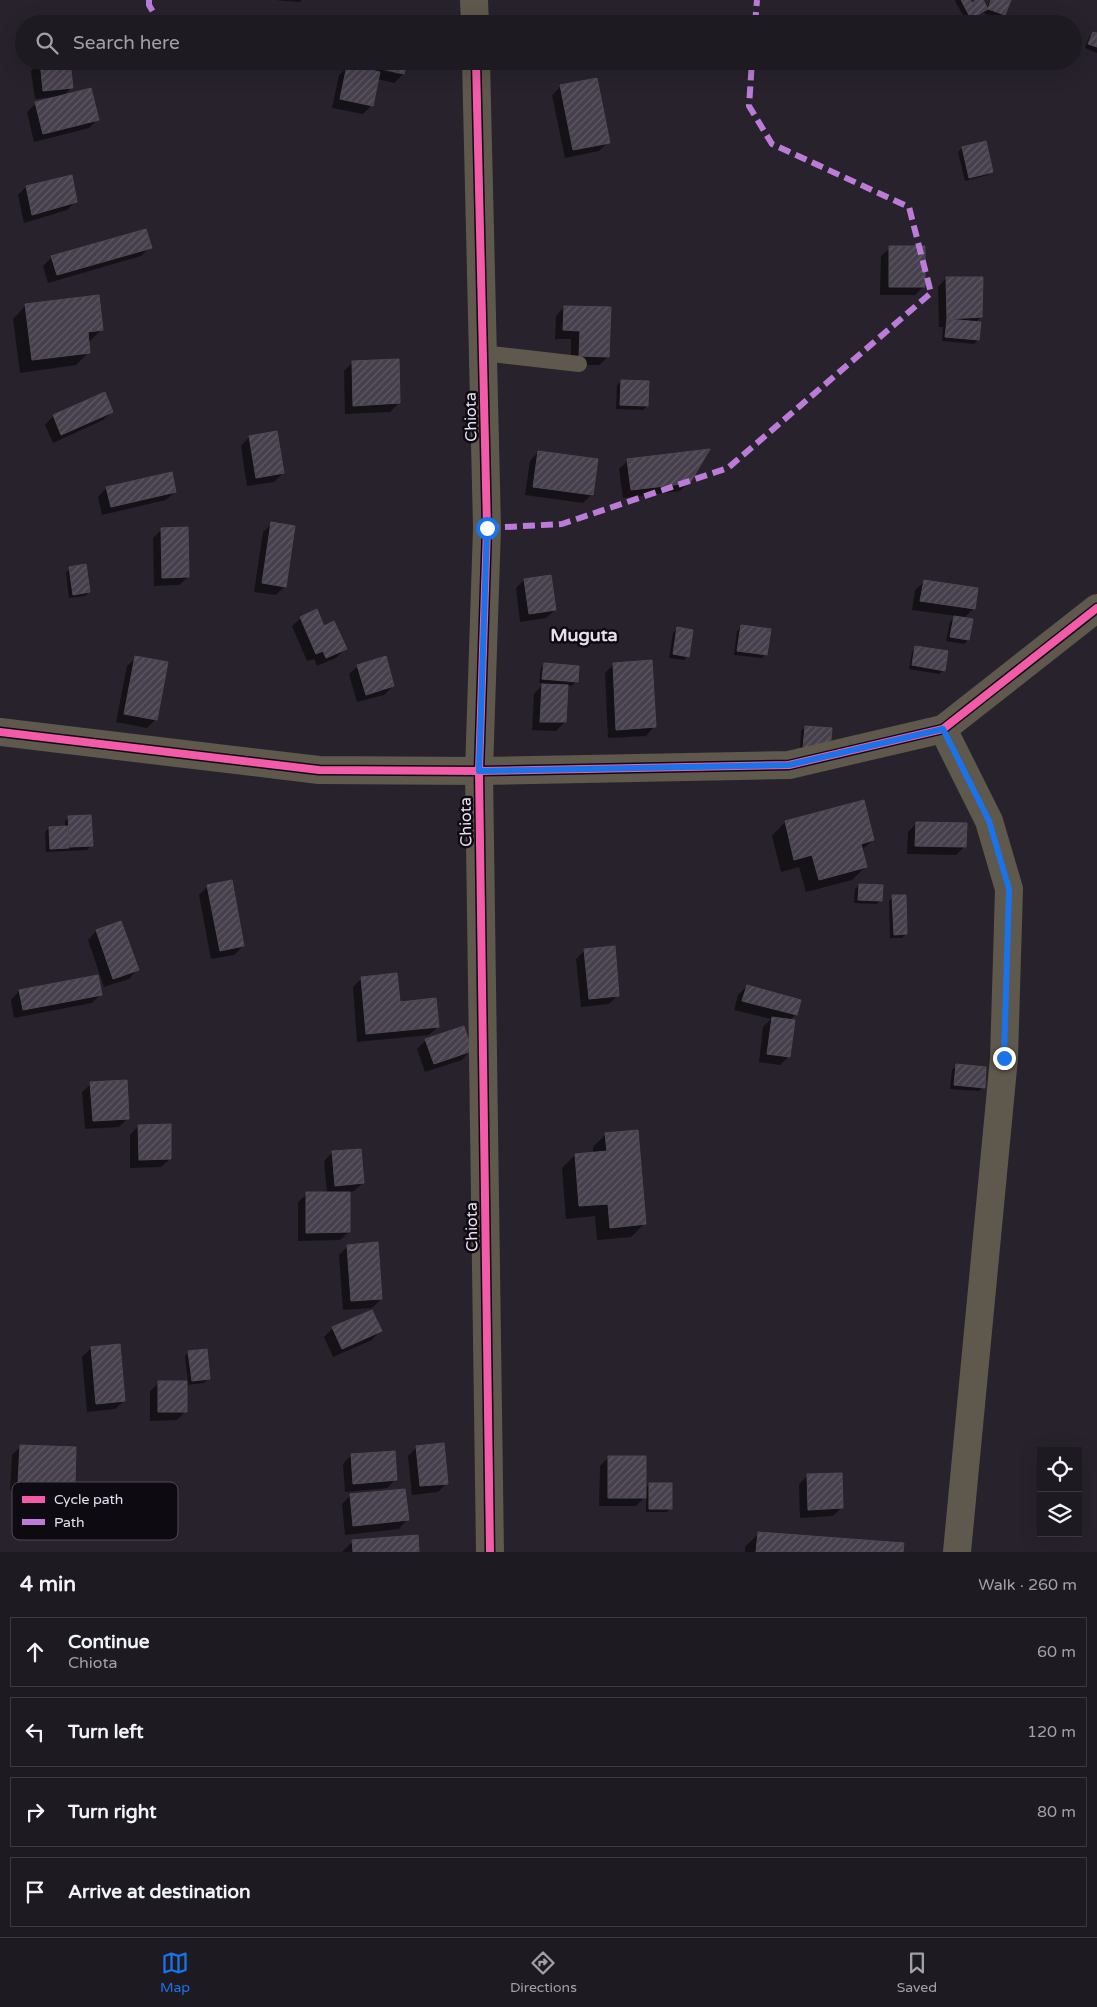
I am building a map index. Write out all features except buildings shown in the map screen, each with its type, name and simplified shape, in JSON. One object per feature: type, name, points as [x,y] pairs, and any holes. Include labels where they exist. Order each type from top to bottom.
[{"type":"street","points":[[474,0],[475,15]]},
{"type":"street","name":"Chiota","points":[[476,70],[487,528],[479,771],[490,1552]]},
{"type":"street","points":[[0,732],[319,770],[479,771],[789,765],[943,729],[1097,608]]},
{"type":"street","points":[[943,729],[989,821],[1009,889],[1004,1058],[957,1552]]},
{"type":"lane","points":[[483,353],[579,364]]},
{"type":"marked path","points":[[149,0],[149,5],[155,15]]},
{"type":"marked path","points":[[756,15],[757,0]]},
{"type":"marked path","points":[[487,528],[562,524],[728,468],[931,293],[909,207],[772,144],[749,106],[751,70]]},
{"type":"cycle path","points":[[476,70],[487,528],[479,771],[490,1552]]},
{"type":"cycle path","points":[[0,732],[319,770],[479,771],[789,765],[943,729],[1097,608]]},
{"type":"district","name":"Muguta","points":[[584,635]]},
{"type":"route","points":[[487,528],[479,771],[789,765],[943,729],[989,821],[1009,889],[1004,1058]]}]
